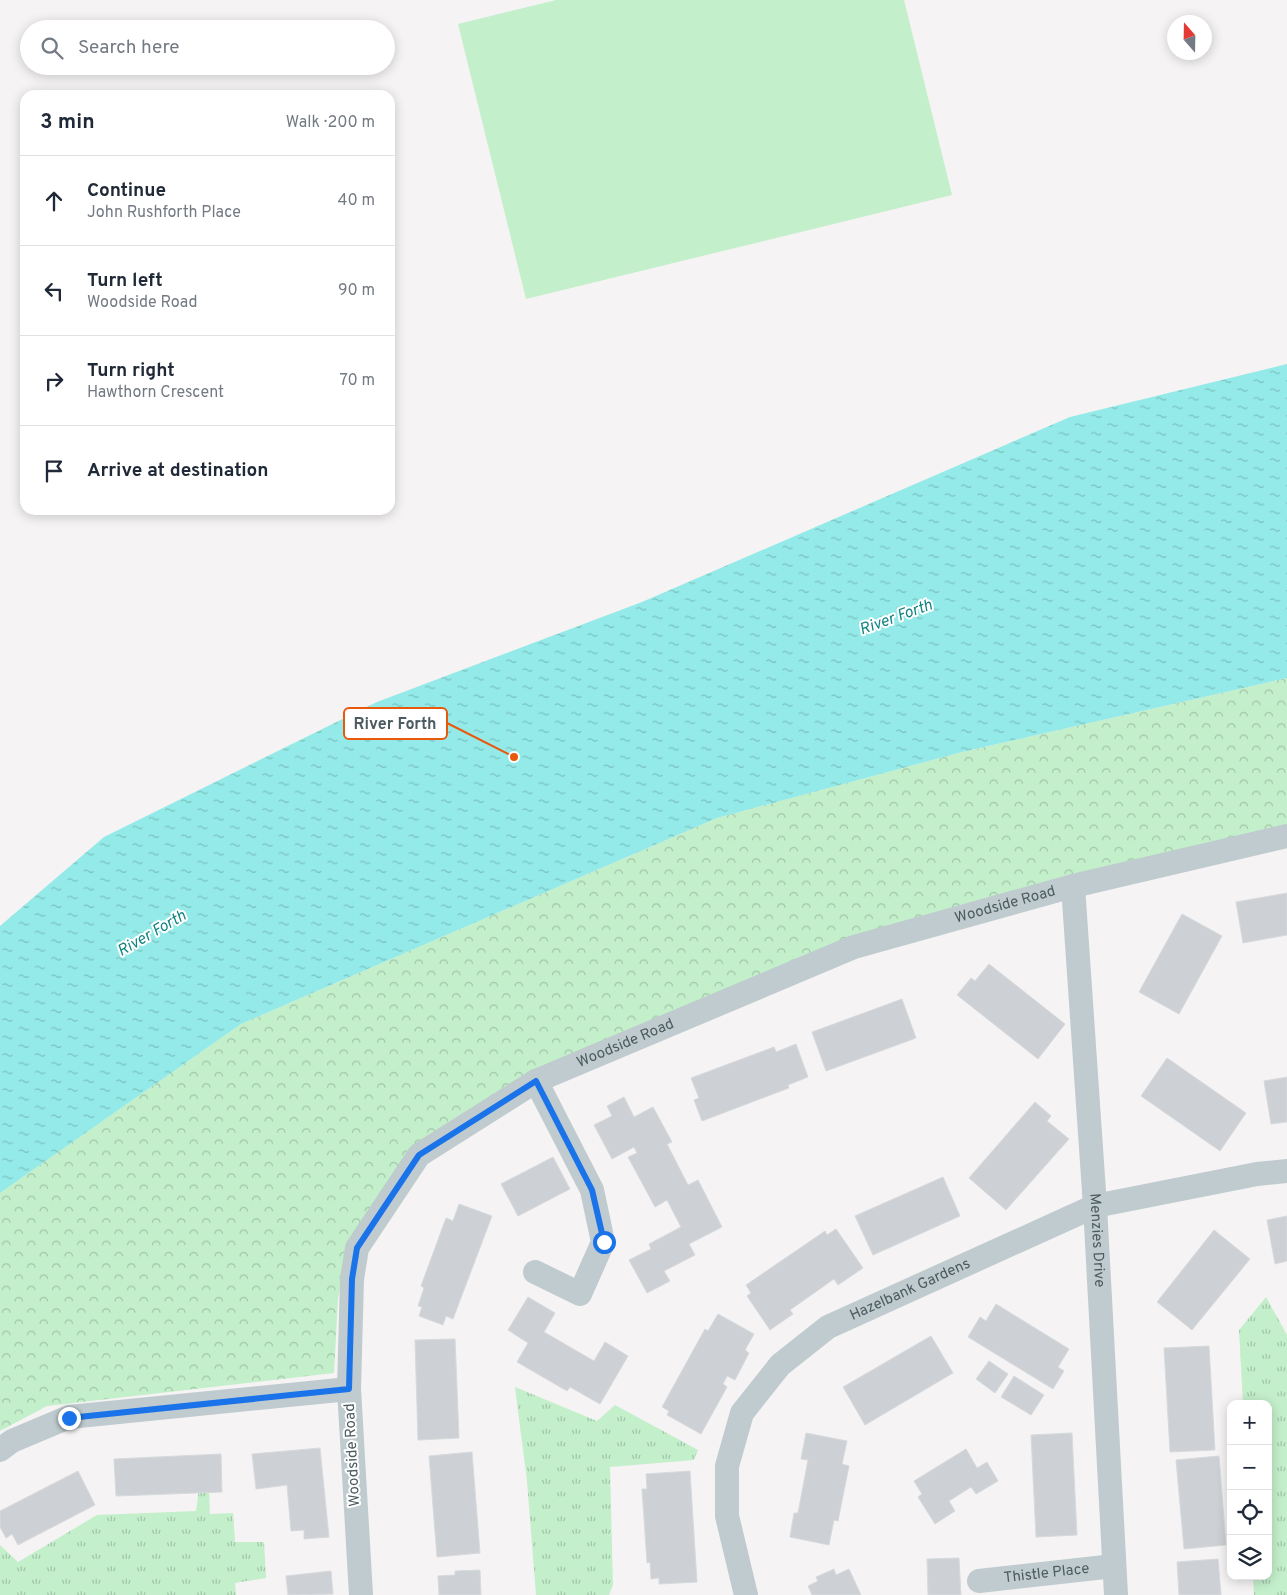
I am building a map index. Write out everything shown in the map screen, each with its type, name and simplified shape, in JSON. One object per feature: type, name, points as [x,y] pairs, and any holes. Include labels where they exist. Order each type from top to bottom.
[{"type":"street","name":"Woodside Road","points":[[361,1595],[349,1389],[352,1279],[357,1248],[419,1155],[536,1081],[854,947],[1073,886],[1287,836]]},
{"type":"street","name":"Menzies Drive","points":[[1073,886],[1095,1206],[1116,1595]]},
{"type":"street","points":[[535,1272],[580,1294],[604,1242],[592,1190],[536,1081]]},
{"type":"street","name":"Hazelbank Gardens","points":[[746,1595],[727,1516],[727,1466],[742,1413],[780,1366],[828,1327],[1095,1206],[1256,1174],[1287,1171]]},
{"type":"street","points":[[0,1450],[12,1440],[69,1418],[349,1389]]},
{"type":"street","name":"Thistle Place","points":[[979,1581],[1114,1566]]},
{"type":"green space","points":[[556,0],[904,0],[952,195],[526,299],[458,24]]},
{"type":"green space","points":[[1287,678],[1287,829],[802,961],[441,1131],[376,1198],[347,1251],[338,1299],[334,1373],[47,1406],[0,1431],[0,1193],[241,1024],[717,818],[962,752]]},
{"type":"green space","points":[[1266,1297],[1287,1335],[1287,1595],[1254,1595],[1253,1580],[1272,1580],[1272,1400],[1243,1400],[1239,1330]]},
{"type":"green space","points":[[515,1387],[597,1421],[615,1405],[698,1450],[694,1460],[610,1467],[613,1585],[609,1595],[536,1595],[527,1481]]},
{"type":"green space","points":[[209,1488],[210,1514],[233,1513],[235,1542],[264,1542],[266,1578],[235,1583],[236,1595],[0,1595],[0,1545],[18,1562],[97,1515],[196,1511],[199,1489]]},
{"type":"water","points":[[1287,364],[1287,678],[962,752],[717,818],[241,1024],[0,1193],[0,926],[104,837],[377,702],[642,602],[1070,417]]},
{"type":"building","points":[[1287,893],[1287,935],[1243,943],[1236,902]]},
{"type":"building","points":[[1182,914],[1222,936],[1179,1014],[1139,992]]},
{"type":"building","points":[[989,964],[1065,1024],[1038,1059],[957,995],[971,978],[975,981]]},
{"type":"building","points":[[902,999],[916,1038],[826,1071],[812,1032]]},
{"type":"building","points":[[796,1044],[808,1077],[788,1085],[789,1088],[702,1121],[694,1100],[699,1098],[691,1078],[774,1047],[776,1052]]},
{"type":"building","points":[[1167,1058],[1246,1113],[1220,1151],[1141,1096]]},
{"type":"building","points":[[1287,1077],[1287,1122],[1271,1124],[1264,1081]]},
{"type":"building","points":[[624,1097],[634,1117],[653,1107],[672,1142],[667,1144],[688,1185],[698,1180],[722,1227],[689,1244],[695,1255],[664,1271],[670,1281],[647,1293],[629,1260],[651,1249],[649,1244],[681,1227],[667,1200],[655,1207],[628,1157],[637,1153],[634,1147],[612,1159],[594,1125],[612,1116],[607,1106]]},
{"type":"building","points":[[1035,1102],[1051,1116],[1047,1121],[1069,1139],[1006,1210],[969,1178]]},
{"type":"building","points":[[553,1157],[570,1189],[518,1216],[501,1184]]},
{"type":"building","points":[[943,1177],[960,1216],[873,1255],[855,1216]]},
{"type":"building","points":[[459,1204],[492,1216],[453,1319],[446,1316],[443,1325],[419,1316],[422,1307],[418,1306],[424,1288],[421,1286],[446,1218],[453,1221]]},
{"type":"building","points":[[1287,1216],[1287,1261],[1275,1264],[1267,1220]]},
{"type":"building","points":[[836,1229],[863,1268],[838,1285],[834,1279],[790,1310],[793,1314],[770,1330],[747,1296],[751,1293],[746,1285],[825,1231],[827,1235]]},
{"type":"building","points":[[1214,1230],[1250,1259],[1192,1330],[1157,1302]]},
{"type":"building","points":[[528,1297],[555,1313],[544,1332],[594,1361],[605,1342],[628,1356],[600,1404],[570,1387],[567,1391],[517,1362],[528,1343],[508,1330]]},
{"type":"building","points":[[996,1304],[1069,1349],[1058,1367],[1064,1371],[1053,1389],[968,1337],[980,1317],[986,1321]]},
{"type":"building","points":[[718,1314],[754,1334],[745,1350],[749,1353],[735,1380],[727,1376],[723,1384],[727,1387],[701,1434],[667,1415],[669,1411],[662,1407],[705,1329],[708,1331]]},
{"type":"building","points":[[931,1336],[953,1373],[865,1425],[843,1387]]},
{"type":"building","points":[[455,1339],[459,1438],[418,1440],[415,1340]]},
{"type":"building","points":[[1209,1346],[1215,1450],[1170,1452],[1164,1348]]},
{"type":"building","points":[[989,1361],[1008,1374],[995,1393],[976,1379]]},
{"type":"building","points":[[1014,1376],[1044,1395],[1031,1415],[1001,1397]]},
{"type":"building","points":[[806,1433],[847,1441],[842,1464],[849,1466],[838,1521],[834,1520],[829,1545],[790,1537],[794,1513],[798,1513],[808,1460],[801,1459]]},
{"type":"building","points":[[1072,1433],[1077,1535],[1036,1537],[1031,1435]]},
{"type":"building","points":[[320,1448],[329,1537],[304,1539],[304,1530],[291,1531],[287,1485],[256,1489],[252,1454]]},
{"type":"building","points":[[966,1449],[977,1468],[987,1462],[998,1481],[976,1494],[971,1487],[949,1501],[955,1511],[935,1524],[918,1497],[922,1494],[914,1481]]},
{"type":"building","points":[[472,1452],[480,1553],[437,1557],[429,1456]]},
{"type":"building","points":[[221,1454],[222,1492],[116,1496],[114,1459]]},
{"type":"building","points":[[1219,1456],[1226,1545],[1184,1549],[1176,1460]]},
{"type":"building","points":[[78,1471],[95,1505],[18,1545],[12,1534],[6,1538],[0,1527],[0,1511]]},
{"type":"building","points":[[690,1471],[697,1582],[659,1584],[659,1578],[651,1579],[650,1562],[647,1563],[642,1489],[647,1489],[646,1474]]},
{"type":"building","points":[[959,1558],[961,1595],[928,1595],[927,1559]]},
{"type":"building","points":[[1218,1559],[1221,1595],[1179,1595],[1177,1562]]},
{"type":"building","points":[[834,1569],[836,1575],[849,1569],[861,1595],[812,1595],[808,1586],[818,1581],[816,1577]]},
{"type":"building","points":[[480,1570],[481,1595],[439,1595],[438,1576],[455,1575],[455,1571]]},
{"type":"building","points":[[331,1571],[333,1594],[288,1595],[286,1576]]},
{"type":"place","name":"River Forth","points":[[514,757]]},
{"type":"route","points":[[69,1418],[349,1389],[352,1279],[357,1248],[419,1155],[536,1081],[592,1190],[604,1242]]}]
